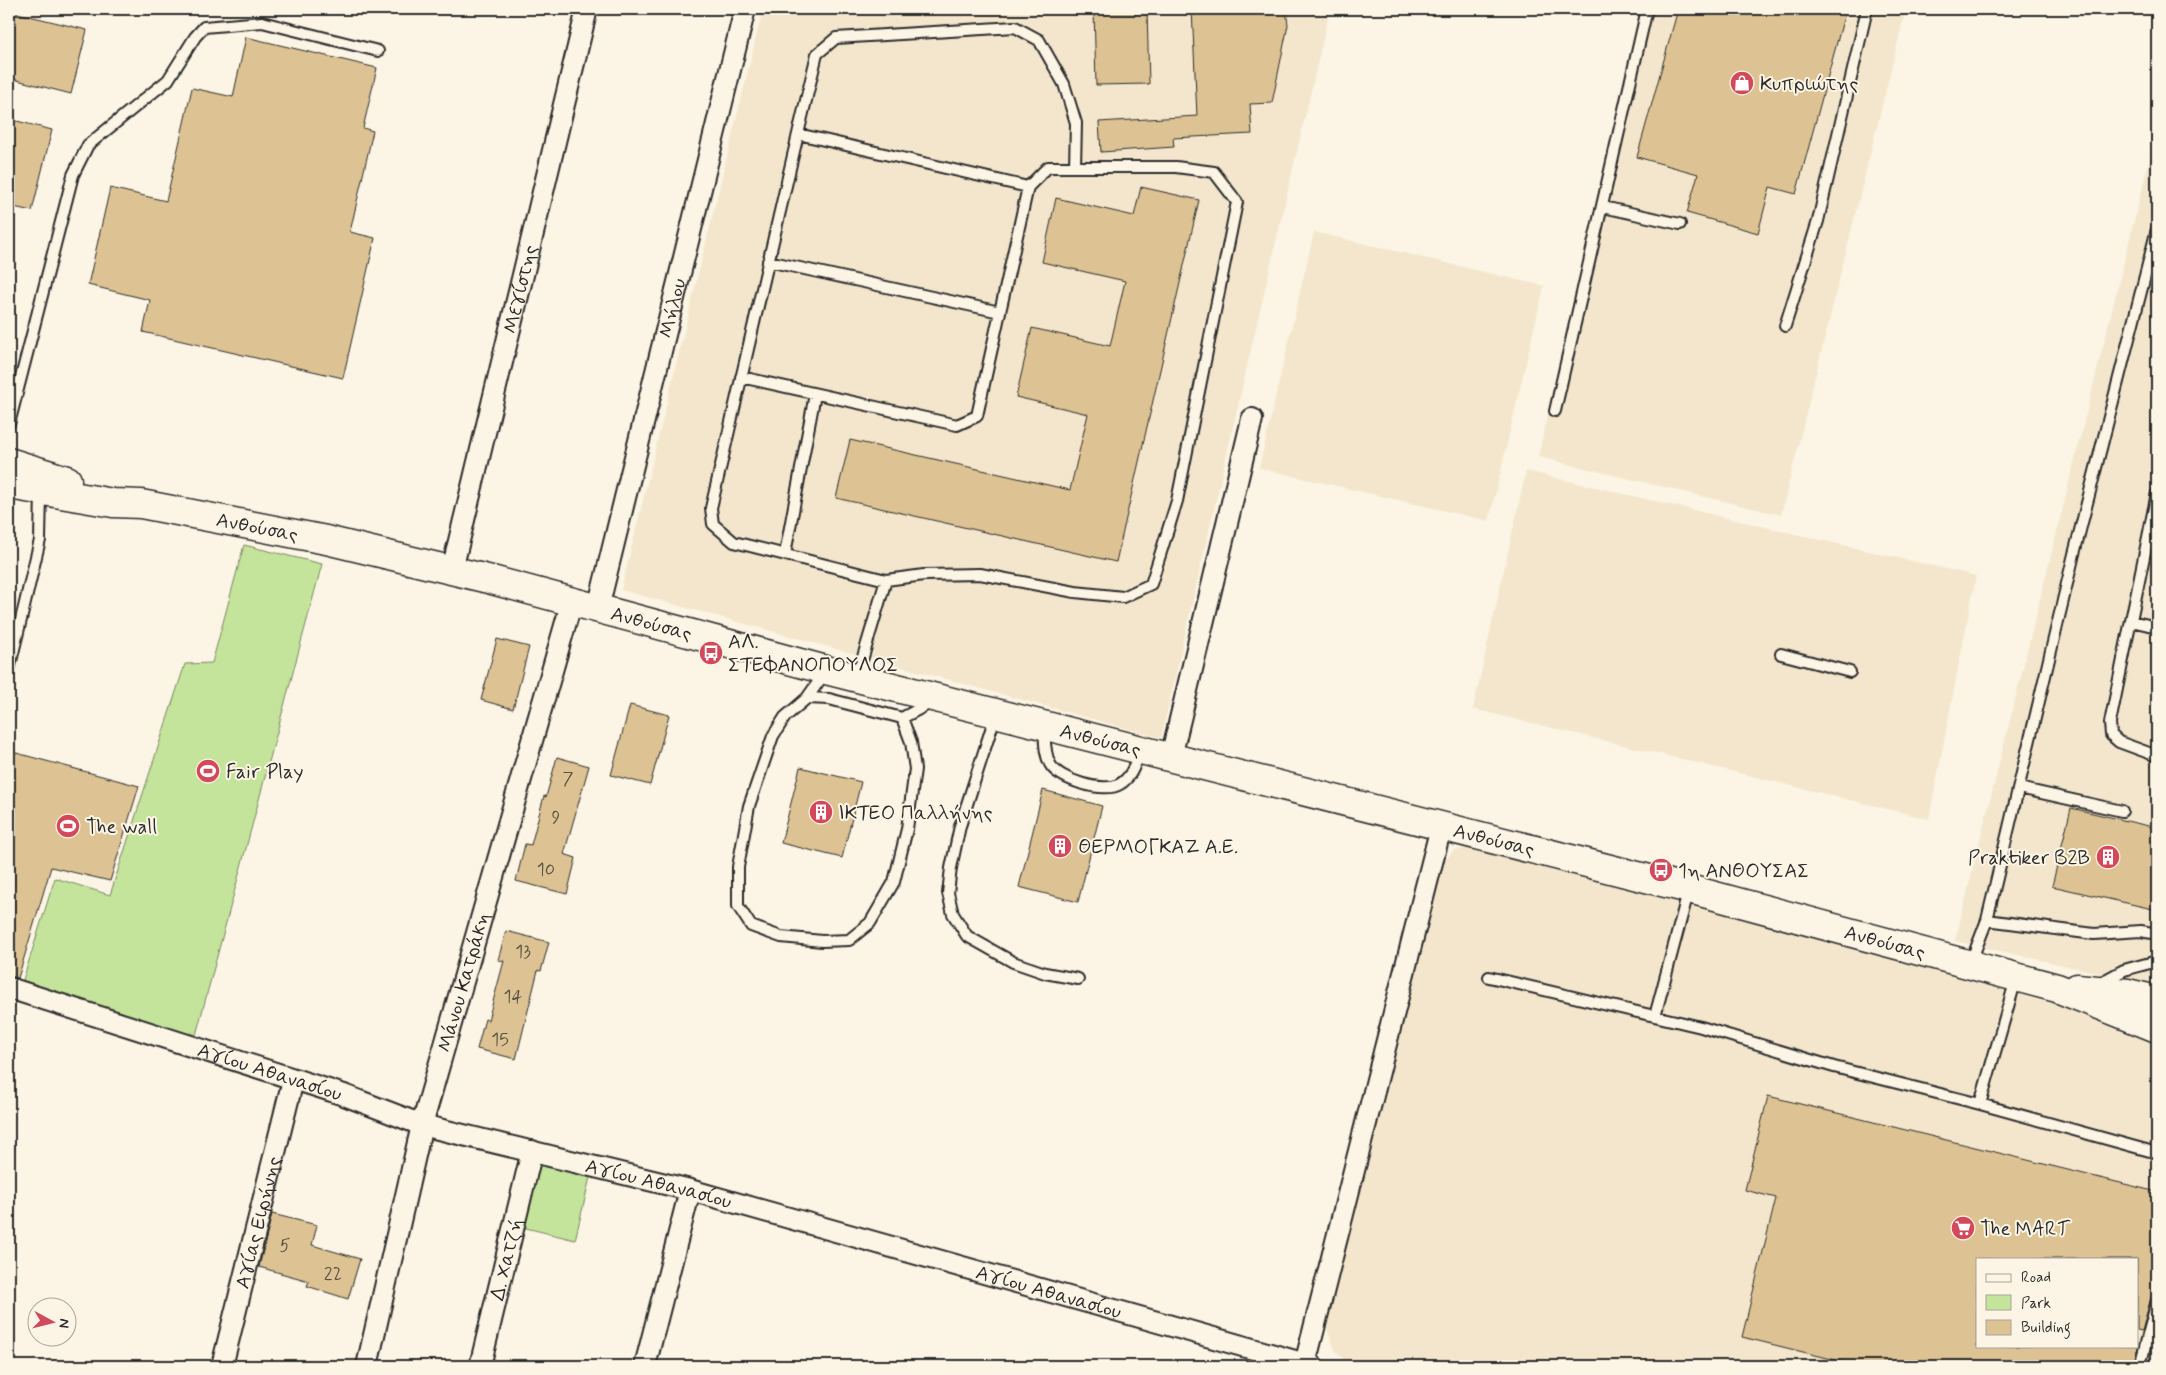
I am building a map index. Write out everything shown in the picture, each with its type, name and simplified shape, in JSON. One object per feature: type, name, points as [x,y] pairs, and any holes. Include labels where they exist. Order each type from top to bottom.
[{"type":"street","name":"Μεγίστης","points":[[452,570],[587,9]]},
{"type":"street","name":"Μήλου","points":[[598,608],[745,9]]},
{"type":"street","points":[[1171,757],[1252,419]]},
{"type":"street","name":"Ανθούσας","points":[[9,462],[117,493],[141,504]]},
{"type":"street","name":"Ανθούσας","points":[[9,485],[113,503],[141,504],[326,540],[452,570],[857,678],[1689,889],[2057,988],[2157,1028]]},
{"type":"street","name":"Μάνου Κατράκη","points":[[367,1366],[422,1125],[572,601]]},
{"type":"street","points":[[1309,1365],[1441,827]]},
{"type":"street","name":"Αγίου Αθανασίου","points":[[9,988],[344,1095],[422,1125],[690,1190],[1309,1365]]},
{"type":"street","name":"Ανθούσας","points":[[2057,988],[2091,988],[2128,993],[2157,1000]]},
{"type":"street","name":"Αγίας Ειρήνης","points":[[222,1366],[293,1080]]},
{"type":"street","name":"Δ. Χατζή","points":[[480,1366],[532,1151]]},
{"type":"street","points":[[645,1366],[690,1190]]},
{"type":"lane","points":[[1555,411],[1648,9]]},
{"type":"lane","points":[[1785,326],[1818,221],[1867,9]]},
{"type":"lane","points":[[9,424],[73,175],[88,145],[168,80],[195,37],[204,27],[262,22],[378,51]]},
{"type":"lane","points":[[741,377],[957,425],[977,416],[1028,187],[1048,167],[1075,167],[1176,167],[1214,172],[1237,202],[1177,501],[1151,584],[1123,598],[1075,592],[980,574],[924,575],[886,580],[734,542],[713,524],[711,508],[741,377],[768,261],[817,54],[836,38],[1015,27],[1040,40],[1064,84],[1076,123],[1075,167]]},
{"type":"lane","points":[[798,134],[1028,187]]},
{"type":"lane","points":[[1603,207],[1680,224]]},
{"type":"lane","points":[[1970,966],[1987,920],[2076,544],[2157,228]]},
{"type":"lane","points":[[768,261],[1000,312]]},
{"type":"lane","points":[[785,554],[815,394]]},
{"type":"lane","points":[[9,670],[40,540],[41,491]]},
{"type":"lane","points":[[2157,493],[2110,723],[2111,735],[2119,742],[2157,756]]},
{"type":"lane","points":[[857,678],[886,580]]},
{"type":"lane","points":[[2131,621],[2157,627]]},
{"type":"lane","points":[[1781,654],[1850,672]]},
{"type":"lane","points":[[826,670],[807,698],[785,716],[773,736],[749,806],[738,867],[738,906],[751,926],[781,936],[822,941],[849,940],[870,923],[894,882],[907,829],[914,769],[911,742],[902,718]]},
{"type":"lane","points":[[807,698],[829,700],[902,718],[939,698]]},
{"type":"lane","points":[[996,713],[960,826],[951,868],[948,892],[953,914],[967,936],[1014,962],[1045,973],[1078,979]]},
{"type":"lane","points":[[1044,725],[1045,750],[1051,766],[1067,780],[1101,788],[1119,785],[1132,773],[1141,749]]},
{"type":"lane","points":[[2019,788],[2122,811]]},
{"type":"lane","points":[[1655,1016],[1689,889]]},
{"type":"lane","points":[[1987,920],[2094,934],[2141,931],[2157,934]]},
{"type":"lane","points":[[2091,988],[2124,970],[2157,961]]},
{"type":"lane","points":[[1489,977],[1701,1027],[1834,1067],[1980,1104],[2157,1153]]},
{"type":"lane","points":[[1980,1104],[2016,978]]},
{"type":"lane","points":[[2140,1366],[2157,1301]]},
{"type":"shaded area","points":[[763,9],[1330,9],[1161,738],[621,590]]},
{"type":"shaded area","points":[[1642,9],[1906,9],[1781,515],[1538,457]]},
{"type":"shaded area","points":[[2157,129],[2157,986],[1955,941]]},
{"type":"shaded area","points":[[1314,232],[1544,286],[1489,521],[1259,468]]},
{"type":"shaded area","points":[[1526,471],[1976,576],[1929,819],[1473,709]]},
{"type":"shaded area","points":[[1470,848],[1637,890],[2157,1032],[2157,1366],[1350,1366],[1335,1350],[1326,1326],[1435,886],[1446,859],[1454,850]]},
{"type":"green space","name":"Fair Play","points":[[244,545],[322,564],[196,1035],[191,1033],[191,1035],[22,983],[55,878],[110,895],[185,664],[212,663]]},
{"type":"green space","points":[[539,1147],[594,1161],[575,1240],[522,1227]]},
{"type":"building","points":[[1094,9],[1147,9],[1149,84],[1096,85]]},
{"type":"building","points":[[1192,9],[1286,9],[1288,25],[1272,103],[1250,104],[1252,134],[1173,138],[1174,147],[1101,152],[1099,122],[1197,116]]},
{"type":"building","name":"Κυπριώτης","points":[[1678,9],[1846,9],[1796,194],[1770,187],[1758,233],[1687,213],[1698,174],[1637,157]]},
{"type":"building","points":[[13,12],[87,30],[71,94],[9,78],[9,29]]},
{"type":"building","points":[[246,37],[377,68],[363,128],[373,131],[350,232],[375,238],[343,378],[143,332],[150,300],[88,285],[110,188],[166,201],[192,88],[233,97]]},
{"type":"building","points":[[9,119],[52,130],[32,211],[9,206]]},
{"type":"building","points":[[1141,187],[1199,200],[1116,562],[836,498],[850,440],[1070,490],[1088,414],[1016,397],[1032,328],[1110,346],[1125,281],[1042,262],[1056,198],[1134,216]]},
{"type":"building","points":[[497,639],[529,647],[513,709],[481,700]]},
{"type":"building","points":[[630,705],[669,715],[650,785],[611,775]]},
{"type":"building","name":"The wall","points":[[9,751],[139,786],[110,881],[51,867],[18,978],[9,976]]},
{"type":"building","points":[[557,757],[589,766],[564,854],[576,858],[567,894],[516,881],[525,844],[531,845]]},
{"type":"building","name":"ΙΚΤΕΟ Παλλήνης","points":[[800,767],[861,782],[842,858],[781,843]]},
{"type":"building","name":"ΘΕΡΜΟΓΚΑΖ Α.Ε.","points":[[1043,790],[1102,806],[1078,902],[1019,887]]},
{"type":"building","name":"Praktiker B2B","points":[[2071,808],[2157,828],[2157,910],[2052,886]]},
{"type":"building","points":[[506,931],[549,942],[541,971],[538,970],[516,1059],[477,1049],[485,1019],[488,1020],[504,961],[498,960]]},
{"type":"building","name":"The MART","points":[[1768,1096],[2157,1192],[2157,1275],[2142,1331],[2138,1330],[2138,1258],[1976,1258],[1976,1348],[2138,1348],[2133,1366],[1860,1366],[1742,1337],[1776,1198],[1745,1190]]},
{"type":"building","points":[[272,1214],[317,1225],[312,1245],[360,1259],[348,1299],[307,1286],[309,1281],[259,1267]]},
{"type":"place","name":"Κυπριώτης","points":[[1742,83]]},
{"type":"place","name":"ΑΛ. ΣΤΕΦΑΝΟΠΟΥΛΟΣ","points":[[711,653]]},
{"type":"place","name":"Fair Play","points":[[208,771]]},
{"type":"place","name":"ΙΚΤΕΟ Παλλήνης","points":[[821,812]]},
{"type":"place","name":"The wall","points":[[68,826]]},
{"type":"place","name":"ΘΕΡΜΟΓΚΑΖ Α.Ε.","points":[[1060,846]]},
{"type":"place","name":"Praktiker B2B","points":[[2108,857]]},
{"type":"place","name":"1η ΑΝΘΟΥΣΑΣ","points":[[1661,870]]},
{"type":"place","name":"The MART","points":[[1963,1228]]}]
